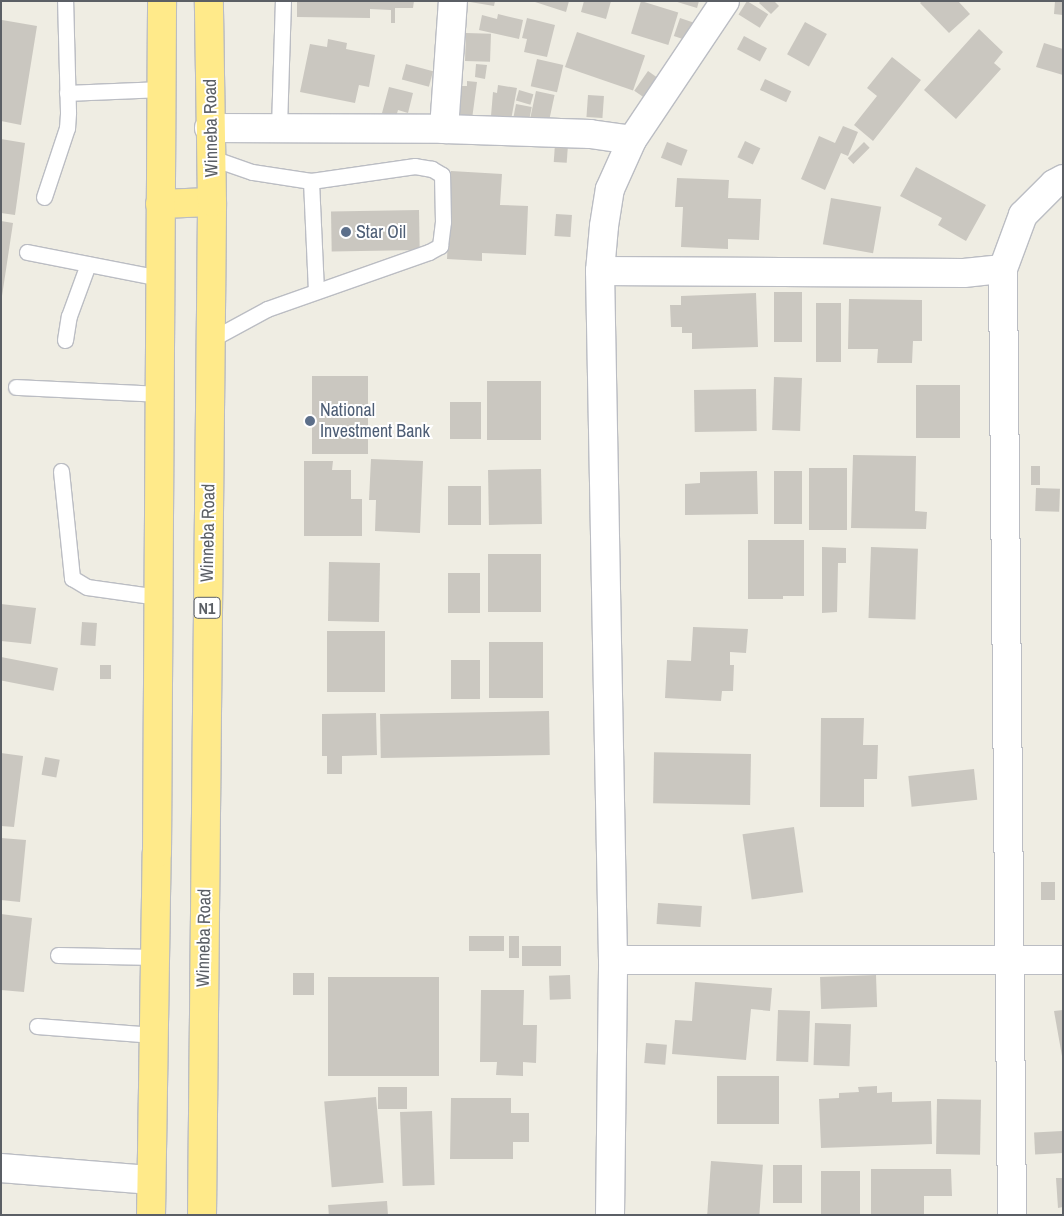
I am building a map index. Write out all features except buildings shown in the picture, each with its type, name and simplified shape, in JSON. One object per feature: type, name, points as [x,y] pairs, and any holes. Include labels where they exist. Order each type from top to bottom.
[{"type":"highway","points":[[151,1215],[155,956],[162,1]]},
{"type":"highway","name":"Winneba Road","points":[[202,1215],[212,202],[209,1]]},
{"type":"highway","points":[[160,204],[212,202]]},
{"type":"street","points":[[444,129],[453,1]]},
{"type":"street","points":[[610,1215],[613,960],[600,271],[604,226],[610,189],[632,140],[725,1]]},
{"type":"street","points":[[210,128],[444,129],[590,134],[632,140]]},
{"type":"street","points":[[1012,1215],[1003,269],[1023,215],[1054,184],[1063,179]]},
{"type":"street","points":[[600,271],[964,273],[1003,269]]},
{"type":"street","points":[[613,960],[1063,960]]},
{"type":"street","points":[[1,1168],[152,1180]]},
{"type":"lane","points":[[44,197],[67,128],[68,93],[65,1]]},
{"type":"lane","points":[[279,127],[283,1]]},
{"type":"lane","points":[[68,93],[161,88]]},
{"type":"lane","points":[[210,340],[267,309],[430,252],[440,246],[443,222],[442,175],[432,169],[415,166],[312,181],[252,172],[212,158]]},
{"type":"lane","points":[[312,181],[316,291]]},
{"type":"lane","points":[[27,252],[160,278]]},
{"type":"lane","points":[[65,340],[69,316],[88,264]]},
{"type":"lane","points":[[16,387],[159,394]]},
{"type":"lane","points":[[61,471],[72,578],[87,587],[158,597]]},
{"type":"lane","points":[[58,955],[155,956]]},
{"type":"lane","points":[[37,1026],[154,1035]]},
{"type":"place","name":"Star Oil","points":[[346,232]]},
{"type":"place","name":"National Investment Bank","points":[[310,421]]}]
